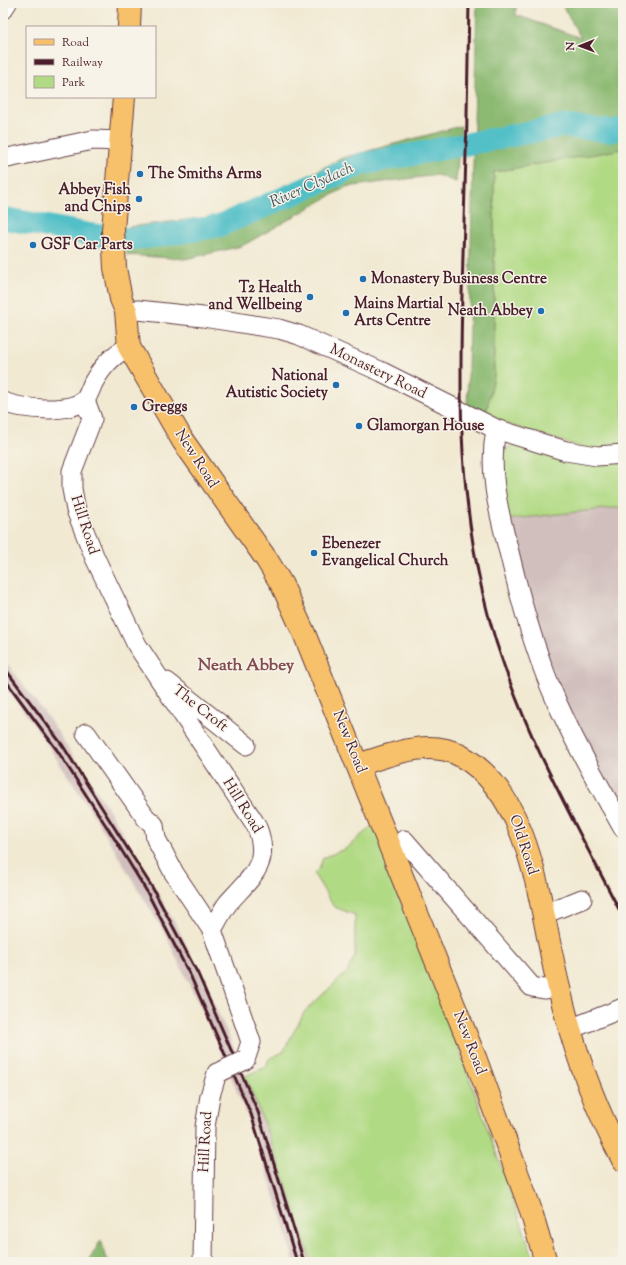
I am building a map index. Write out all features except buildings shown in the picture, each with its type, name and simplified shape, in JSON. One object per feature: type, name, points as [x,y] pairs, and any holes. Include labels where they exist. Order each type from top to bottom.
[{"type":"main road","points":[[129,26],[130,3]]},
{"type":"main road","name":"New Road","points":[[124,98],[113,239],[115,268],[121,299],[126,310],[129,347],[183,441],[267,560],[282,585],[304,633],[476,1060],[530,1208],[546,1262]]},
{"type":"main road","name":"Old Road","points":[[358,765],[406,750],[434,748],[460,755],[482,770],[492,779],[507,800],[519,827],[544,914],[558,987],[587,1083],[613,1142],[623,1160]]},
{"type":"street","points":[[3,9],[7,3]]},
{"type":"street","points":[[3,159],[93,140],[120,141]]},
{"type":"street","name":"Monastery Road","points":[[126,310],[203,317],[279,329],[299,335],[382,372],[425,395],[496,429],[566,451],[597,456],[623,454]]},
{"type":"street","points":[[3,402],[35,408],[62,408],[85,400],[98,375],[108,361],[119,352],[129,347]]},
{"type":"street","name":"Hill Road","points":[[85,400],[92,419],[72,471],[72,489],[76,510],[95,558],[137,645],[154,673],[256,825],[262,838],[262,851],[259,864],[254,874],[227,905],[212,930],[251,1042],[245,1060],[217,1073],[210,1096],[204,1126],[203,1262]]},
{"type":"street","points":[[496,429],[492,452],[492,478],[518,588],[559,708],[623,828]]},
{"type":"street","name":"The Croft","points":[[154,673],[246,745]]},
{"type":"street","points":[[86,733],[146,818],[154,825],[156,839],[174,873],[212,930]]},
{"type":"street","points":[[404,840],[532,987],[544,989],[558,987]]},
{"type":"street","points":[[544,914],[582,899]]},
{"type":"street","points":[[570,1030],[623,1008]]},
{"type":"shaded area","points":[[623,507],[623,816],[569,720],[534,619],[505,520]]},
{"type":"shaded area","points":[[3,658],[47,716],[108,808],[178,928],[228,1034],[265,1123],[298,1217],[311,1262],[294,1262],[283,1221],[252,1128],[215,1038],[166,936],[96,819],[35,726],[3,684]]},
{"type":"green space","points":[[477,3],[516,3],[516,15],[581,38],[561,3],[623,3],[623,149],[494,172],[494,377],[485,417],[467,411]]},
{"type":"green space","points":[[461,126],[456,182],[437,175],[346,187],[242,246],[185,259],[127,255],[128,227],[235,214],[342,158]]},
{"type":"green space","points":[[623,149],[623,450],[596,452],[485,417],[494,377],[494,172]]},
{"type":"green space","points":[[514,444],[623,460],[623,507],[505,520],[502,454],[506,449]]},
{"type":"green space","points":[[374,824],[412,917],[535,1262],[311,1262],[281,1168],[245,1076],[266,1067],[269,1059],[283,1052],[305,1011],[347,972],[355,956],[355,915],[334,907],[314,874],[319,869],[323,858],[347,848]]},
{"type":"green space","points":[[101,1240],[108,1262],[88,1262]]},
{"type":"waterway","name":"River Clydach","points":[[3,218],[92,235],[132,239],[164,235],[219,226],[362,164],[562,126],[610,131],[623,129]]},
{"type":"railway","points":[[469,3],[461,382],[464,464],[474,548],[482,590],[493,633],[507,675],[542,758],[623,917]]},
{"type":"railway","points":[[3,666],[63,746],[152,887],[198,974],[258,1112],[304,1262]]},
{"type":"railway","points":[[3,677],[57,750],[114,838],[146,890],[191,977],[251,1114],[297,1262]]},
{"type":"place","name":"The Smiths Arms","points":[[140,174]]},
{"type":"place","name":"Abbey Fish and Chips","points":[[139,199]]},
{"type":"place","name":"GSF Car Parts","points":[[33,245]]},
{"type":"place","name":"Monastery Business Centre","points":[[363,279]]},
{"type":"place","name":"T2 Health and Wellbeing","points":[[310,297]]},
{"type":"place","name":"Neath Abbey","points":[[541,311]]},
{"type":"place","name":"Mains Martial Arts Centre","points":[[346,313]]},
{"type":"place","name":"National Autistic Society","points":[[336,385]]},
{"type":"place","name":"Greggs","points":[[134,407]]},
{"type":"place","name":"Glamorgan House","points":[[359,426]]},
{"type":"place","name":"Ebenezer Evangelical Church","points":[[314,553]]},
{"type":"district","name":"Neath Abbey","points":[[246,666]]}]
